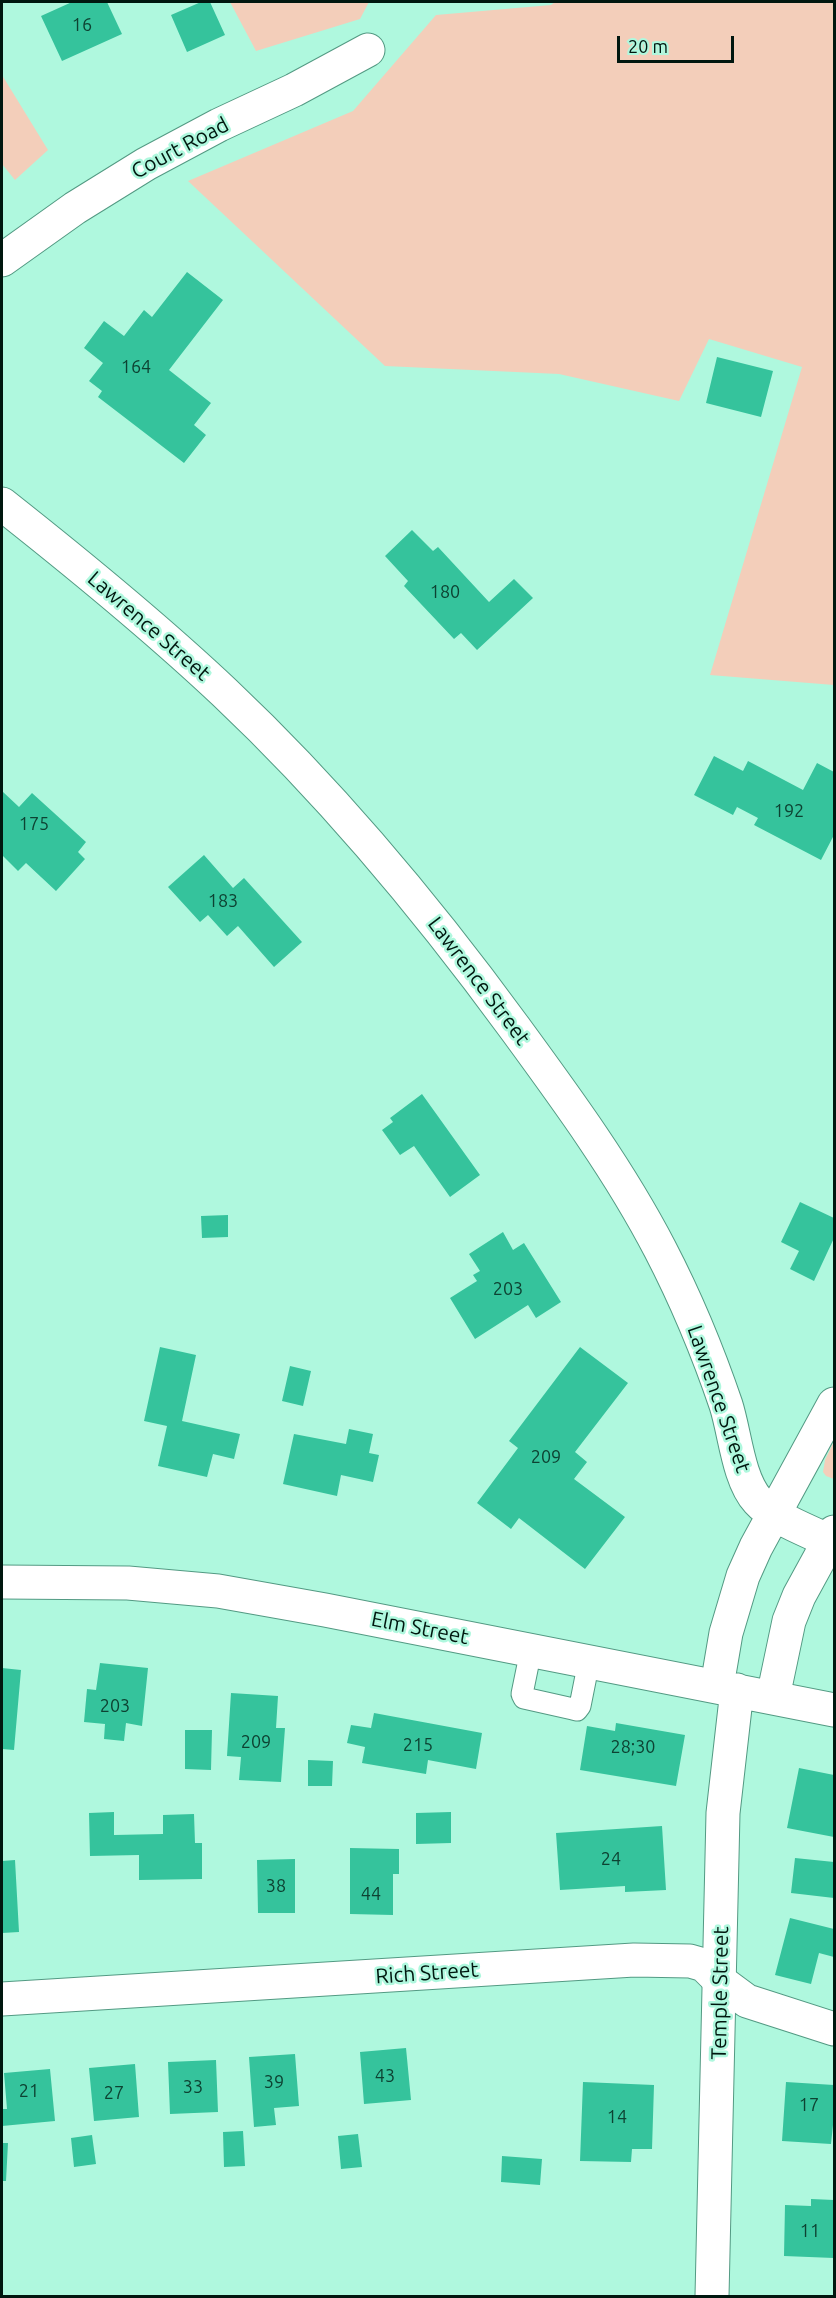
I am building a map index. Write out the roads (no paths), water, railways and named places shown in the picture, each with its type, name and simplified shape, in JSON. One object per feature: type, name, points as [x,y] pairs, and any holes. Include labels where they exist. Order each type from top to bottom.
[{"type":"street","name":"Court Road","points":[[2,260],[75,208],[146,164],[368,50]]},
{"type":"street","name":"Lawrence Street","points":[[2,504],[167,640],[259,727],[336,807],[388,866],[492,996],[582,1123],[622,1184],[659,1247],[701,1337],[727,1409],[748,1484],[758,1502],[775,1513],[832,1537]]},
{"type":"street","points":[[775,1513],[834,1404]]},
{"type":"street","name":"Temple Street","points":[[712,2296],[727,1688],[726,1633],[734,1602],[752,1557],[775,1513]]},
{"type":"street","points":[[773,1698],[789,1621],[799,1596],[832,1537]]},
{"type":"street","name":"Elm Street","points":[[2,1582],[128,1583],[218,1591],[834,1710]]},
{"type":"street","name":"Rich Street","points":[[2,1999],[634,1960],[690,1960],[704,1965],[720,1981],[747,2001],[834,2029]]},
{"type":"lane","points":[[531,1650],[522,1694],[524,1698],[577,1710],[580,1706],[589,1661]]}]
